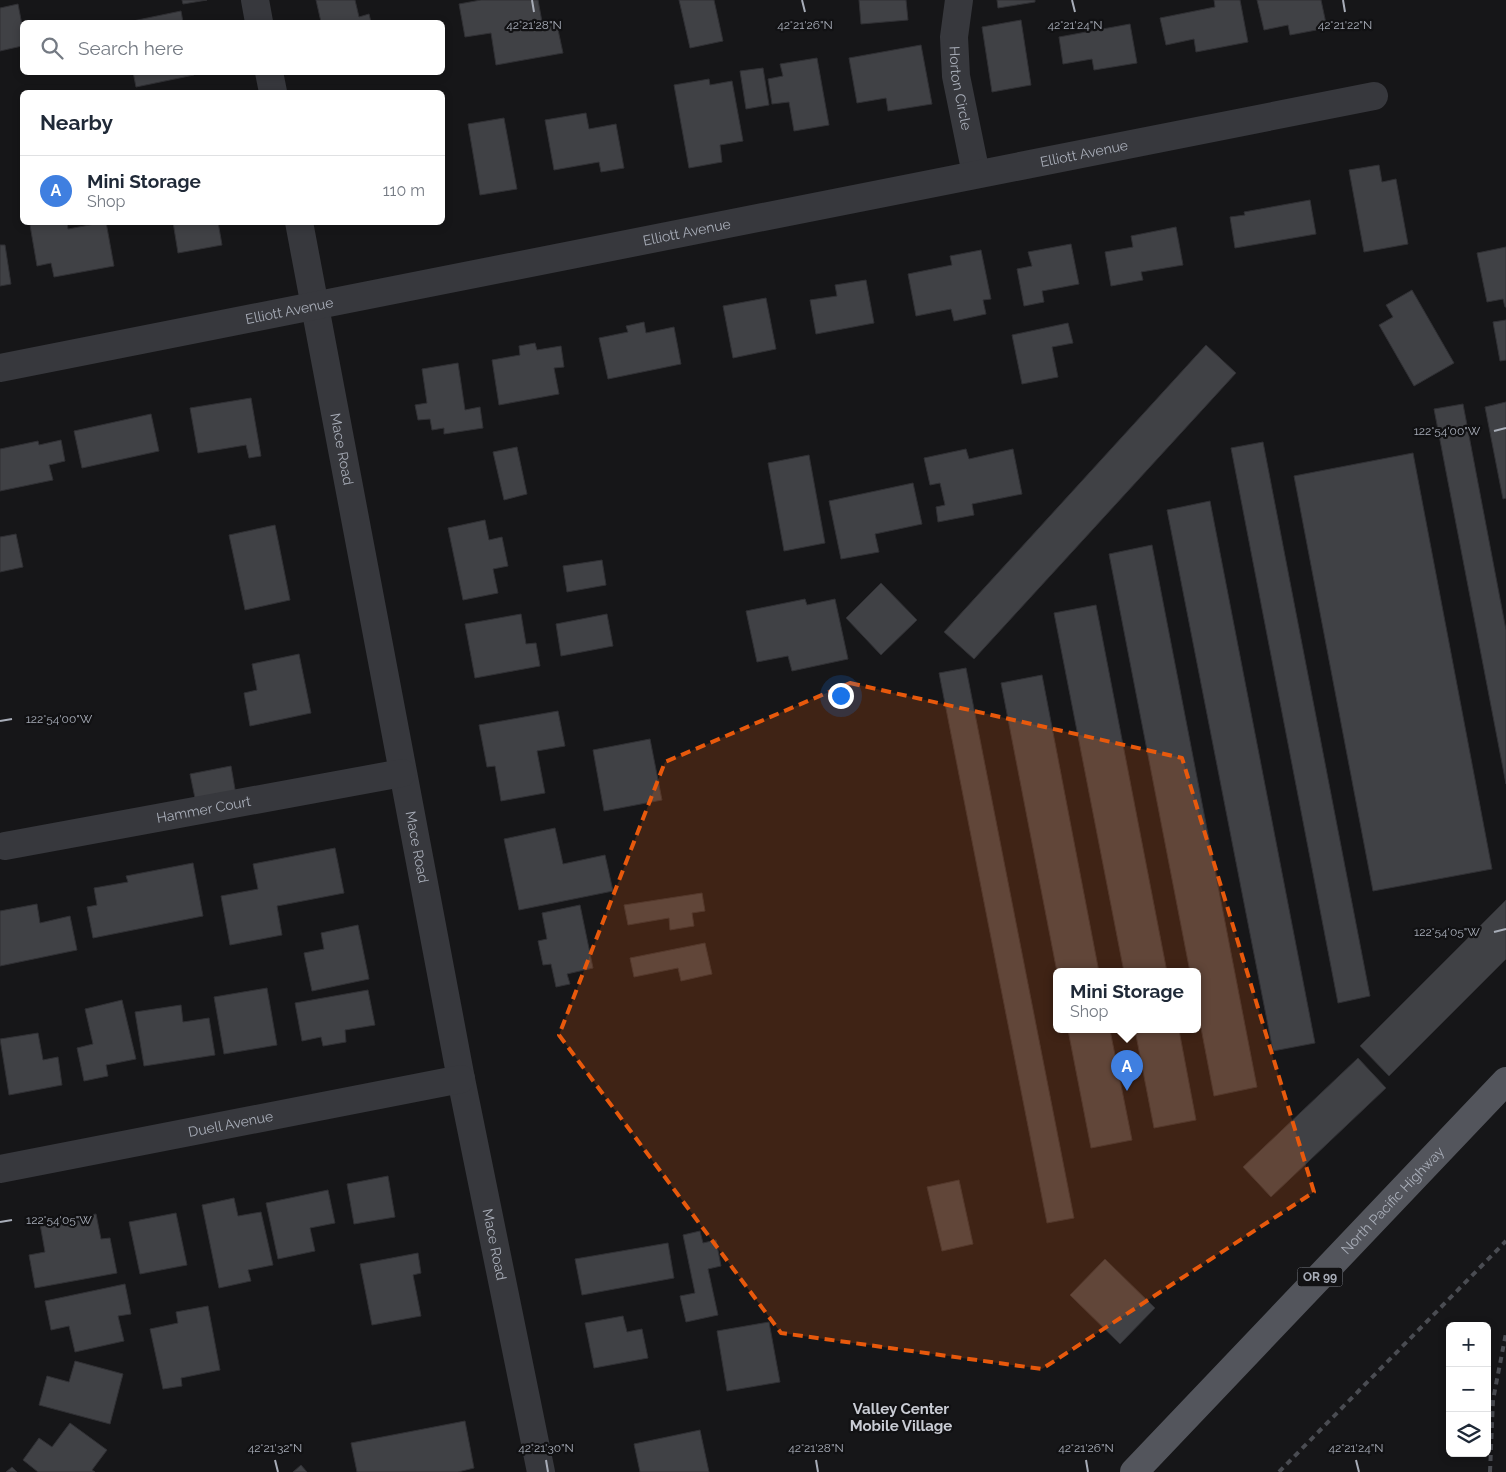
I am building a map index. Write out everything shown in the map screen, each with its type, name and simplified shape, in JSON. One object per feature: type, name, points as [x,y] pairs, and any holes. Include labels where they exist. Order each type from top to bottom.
[{"type":"main road","name":"North Pacific Highway","points":[[1134,1472],[1506,1081]]},
{"type":"street","points":[[255,0],[259,20]]},
{"type":"street","name":"Horton Circle","points":[[959,0],[954,37],[956,76],[976,174]]},
{"type":"street","points":[[270,75],[273,90]]},
{"type":"street","name":"Elliott Avenue","points":[[0,368],[1374,96]]},
{"type":"street","name":"Mace Road","points":[[300,225],[460,1079],[541,1472]]},
{"type":"street","name":"Hammer Court","points":[[5,846],[402,772]]},
{"type":"street","name":"Duell Avenue","points":[[0,1169],[460,1079]]},
{"type":"highlighted area","points":[[850,683],[1182,758],[1314,1192],[1042,1369],[781,1333],[559,1035],[665,762]]},
{"type":"building","points":[[182,0],[207,0],[183,4]]},
{"type":"building","points":[[316,0],[355,0],[359,17],[369,14],[370,20],[321,20]]},
{"type":"building","points":[[481,0],[538,0],[543,27],[557,25],[563,53],[496,65],[491,33],[465,37],[459,4]]},
{"type":"building","points":[[679,0],[714,0],[723,41],[690,48]]},
{"type":"building","points":[[859,0],[906,0],[908,20],[861,24]]},
{"type":"building","points":[[997,0],[1035,0],[1035,2],[998,8]]},
{"type":"building","points":[[1214,0],[1240,0],[1248,42],[1196,52],[1194,39],[1166,45],[1160,18],[1215,7]]},
{"type":"building","points":[[1257,0],[1321,0],[1327,28],[1290,35],[1288,25],[1264,30]]},
{"type":"building","points":[[18,4],[21,20],[20,46],[0,51],[0,8]]},
{"type":"building","points":[[181,11],[183,20],[138,20]]},
{"type":"building","points":[[1021,20],[1031,85],[992,92],[982,27]]},
{"type":"building","points":[[1130,24],[1137,63],[1094,70],[1092,59],[1063,64],[1059,37]]},
{"type":"building","points":[[921,45],[932,104],[888,111],[886,98],[857,103],[849,58]]},
{"type":"building","points":[[817,58],[829,125],[794,131],[789,102],[772,104],[768,79],[783,76],[780,64]]},
{"type":"building","points":[[763,68],[769,105],[746,109],[740,71]]},
{"type":"building","points":[[134,75],[194,75],[136,87]]},
{"type":"building","points":[[709,79],[710,85],[732,81],[743,141],[720,145],[722,162],[689,168],[674,85]]},
{"type":"building","points":[[586,113],[589,129],[616,124],[624,168],[601,172],[599,162],[554,170],[545,120]]},
{"type":"building","points":[[504,118],[517,189],[480,195],[468,124]]},
{"type":"building","points":[[1379,165],[1382,182],[1396,179],[1408,244],[1364,252],[1349,170]]},
{"type":"building","points":[[1310,200],[1316,234],[1235,248],[1230,217],[1245,215],[1244,212]]},
{"type":"building","points":[[30,225],[67,225],[68,229],[90,225],[107,225],[114,266],[54,277],[51,263],[37,266]]},
{"type":"building","points":[[173,225],[219,225],[222,245],[178,253]]},
{"type":"building","points":[[1176,227],[1183,265],[1141,272],[1143,280],[1111,286],[1105,252],[1133,247],[1131,236]]},
{"type":"building","points":[[1071,244],[1079,284],[1042,291],[1044,302],[1024,306],[1017,269],[1032,266],[1028,252]]},
{"type":"building","points":[[0,245],[5,245],[11,284],[0,286]]},
{"type":"building","points":[[1506,247],[1505,307],[1503,299],[1487,302],[1477,253]]},
{"type":"building","points":[[981,250],[991,299],[983,300],[986,314],[954,321],[951,309],[916,316],[908,274],[952,265],[950,256]]},
{"type":"building","points":[[866,280],[874,323],[816,334],[810,300],[837,296],[835,285]]},
{"type":"building","points":[[1412,290],[1454,363],[1414,386],[1379,325],[1393,317],[1386,305]]},
{"type":"building","points":[[766,298],[776,349],[733,358],[723,306]]},
{"type":"building","points":[[1506,320],[1506,360],[1500,361],[1493,322]]},
{"type":"building","points":[[644,322],[646,333],[674,327],[681,364],[608,379],[599,338],[628,332],[626,326]]},
{"type":"building","points":[[1068,323],[1073,343],[1052,347],[1058,377],[1022,384],[1012,335]]},
{"type":"building","points":[[535,343],[537,350],[561,346],[564,367],[554,368],[559,394],[499,405],[492,360],[520,355],[519,346]]},
{"type":"building","points":[[1206,345],[1236,373],[974,659],[944,632]]},
{"type":"building","points":[[458,363],[465,410],[480,407],[483,428],[444,434],[444,428],[432,430],[430,419],[418,420],[415,405],[427,403],[422,369]]},
{"type":"building","points":[[251,398],[261,456],[249,458],[246,445],[198,453],[190,408]]},
{"type":"building","points":[[1506,402],[1506,498],[1503,499],[1485,407]]},
{"type":"building","points":[[1463,404],[1506,630],[1506,784],[1434,409]]},
{"type":"building","points":[[151,414],[159,451],[82,468],[74,431]]},
{"type":"building","points":[[61,440],[65,461],[49,465],[53,480],[0,491],[0,449],[38,441],[39,445]]},
{"type":"building","points":[[1263,442],[1370,996],[1338,1003],[1231,448]]},
{"type":"building","points":[[517,447],[527,494],[504,500],[493,452]]},
{"type":"building","points":[[966,449],[969,459],[1013,449],[1022,494],[972,504],[974,515],[938,522],[936,507],[945,505],[940,483],[930,485],[924,458]]},
{"type":"building","points":[[1413,453],[1492,869],[1373,891],[1294,476]]},
{"type":"building","points":[[809,455],[825,543],[784,551],[768,463]]},
{"type":"building","points":[[913,483],[922,524],[875,534],[879,552],[841,559],[829,501]]},
{"type":"building","points":[[1210,501],[1315,1043],[1273,1051],[1167,510]]},
{"type":"building","points":[[485,520],[489,540],[502,537],[508,566],[493,569],[498,593],[463,600],[448,528]]},
{"type":"building","points":[[275,525],[290,600],[245,610],[229,535]]},
{"type":"building","points":[[16,534],[23,567],[0,572],[0,537]]},
{"type":"building","points":[[1152,545],[1257,1087],[1214,1096],[1201,1028],[1201,968],[1189,968],[1109,554]]},
{"type":"building","points":[[602,560],[606,585],[567,592],[563,566]]},
{"type":"building","points":[[881,583],[917,620],[881,655],[846,618]]},
{"type":"building","points":[[805,599],[807,605],[835,599],[848,659],[792,671],[788,656],[757,662],[746,611]]},
{"type":"building","points":[[1096,605],[1166,968],[1123,968],[1054,613]]},
{"type":"building","points":[[521,614],[526,644],[536,643],[540,666],[475,678],[465,624]]},
{"type":"building","points":[[607,614],[613,646],[561,656],[556,624]]},
{"type":"building","points":[[299,654],[311,713],[250,726],[244,693],[257,690],[252,664]]},
{"type":"building","points":[[966,668],[1074,1218],[1047,1223],[939,673]]},
{"type":"building","points":[[1042,675],[1098,968],[1056,968],[1001,683]]},
{"type":"building","points":[[558,711],[565,746],[537,751],[545,793],[501,801],[495,766],[487,767],[479,725]]},
{"type":"building","points":[[650,739],[662,800],[604,811],[593,750]]},
{"type":"building","points":[[231,766],[236,795],[196,803],[190,774]]},
{"type":"building","points":[[555,828],[563,864],[605,855],[613,891],[519,910],[504,839]]},
{"type":"building","points":[[335,848],[344,893],[277,906],[282,935],[230,945],[221,896],[258,889],[253,864]]},
{"type":"building","points":[[193,863],[203,916],[93,938],[87,907],[97,905],[94,888],[128,882],[126,876]]},
{"type":"building","points":[[702,893],[705,911],[692,913],[694,926],[670,930],[669,918],[628,925],[624,905]]},
{"type":"building","points":[[1506,900],[1506,959],[1389,1076],[1360,1046]]},
{"type":"building","points":[[37,904],[40,923],[70,916],[77,950],[0,966],[0,911]]},
{"type":"building","points":[[580,905],[593,968],[567,974],[570,984],[556,987],[551,964],[543,965],[538,941],[547,939],[542,913]]},
{"type":"building","points":[[358,925],[369,979],[312,991],[304,953],[324,949],[321,933]]},
{"type":"building","points":[[705,943],[712,974],[681,981],[678,968],[634,977],[630,958]]},
{"type":"building","points":[[267,988],[277,1045],[224,1054],[214,997]]},
{"type":"building","points":[[368,990],[375,1025],[345,1030],[346,1042],[323,1046],[321,1037],[302,1041],[295,1003]]},
{"type":"building","points":[[122,1000],[136,1059],[106,1065],[108,1076],[84,1081],[77,1048],[93,1044],[85,1009]]},
{"type":"building","points":[[181,1005],[183,1022],[209,1018],[215,1055],[144,1066],[135,1012]]},
{"type":"building","points":[[38,1033],[43,1060],[58,1057],[62,1085],[9,1095],[0,1039]]},
{"type":"building","points":[[1069,1033],[1111,1033],[1132,1140],[1091,1148]]},
{"type":"building","points":[[1136,1033],[1180,1033],[1196,1120],[1154,1128]]},
{"type":"building","points":[[1358,1058],[1386,1088],[1271,1197],[1243,1167]]},
{"type":"building","points":[[388,1176],[395,1217],[354,1224],[347,1184]]},
{"type":"building","points":[[959,1180],[973,1244],[942,1251],[927,1187]]},
{"type":"building","points":[[328,1190],[335,1223],[310,1228],[315,1251],[278,1259],[266,1203]]},
{"type":"building","points":[[234,1198],[238,1216],[261,1212],[273,1265],[248,1270],[251,1281],[219,1288],[202,1205]]},
{"type":"building","points":[[176,1213],[187,1265],[140,1274],[129,1222]]},
{"type":"building","points":[[96,1214],[101,1239],[110,1238],[117,1273],[35,1288],[29,1255],[45,1252],[40,1224]]},
{"type":"building","points":[[700,1231],[703,1243],[716,1240],[721,1266],[708,1269],[718,1315],[686,1322],[680,1296],[695,1293],[683,1235]]},
{"type":"building","points":[[668,1243],[674,1278],[582,1295],[575,1259]]},
{"type":"building","points":[[418,1253],[421,1273],[413,1275],[421,1316],[372,1325],[360,1264]]},
{"type":"building","points":[[1105,1259],[1155,1308],[1120,1344],[1070,1295]]},
{"type":"building","points":[[125,1284],[131,1314],[118,1316],[124,1341],[75,1352],[69,1326],[51,1330],[45,1301]]},
{"type":"building","points":[[208,1306],[220,1370],[181,1378],[182,1386],[163,1389],[150,1329],[178,1323],[176,1312]]},
{"type":"building","points":[[623,1316],[627,1332],[642,1329],[648,1358],[594,1368],[585,1323]]},
{"type":"building","points":[[769,1322],[780,1382],[727,1391],[717,1331]]},
{"type":"building","points":[[75,1361],[123,1374],[110,1424],[39,1405],[47,1376],[69,1382]]},
{"type":"building","points":[[465,1421],[474,1468],[458,1472],[357,1472],[351,1443]]},
{"type":"building","points":[[70,1423],[107,1450],[92,1470],[95,1472],[38,1472],[23,1460],[39,1438],[52,1447]]},
{"type":"building","points":[[700,1430],[709,1472],[640,1472],[634,1444]]},
{"type":"building","points":[[301,1465],[307,1472],[293,1472]]},
{"type":"building","points":[[12,1467],[17,1472],[6,1472]]},
{"type":"railway","points":[[1279,1472],[1506,1241]]},
{"type":"railway","points":[[1490,1472],[1493,1400],[1506,1333]]},
{"type":"place","name":"Mini Storage","points":[[1127,1091]]},
{"type":"district","name":"Valley Center Mobile Village","points":[[901,1418]]}]
